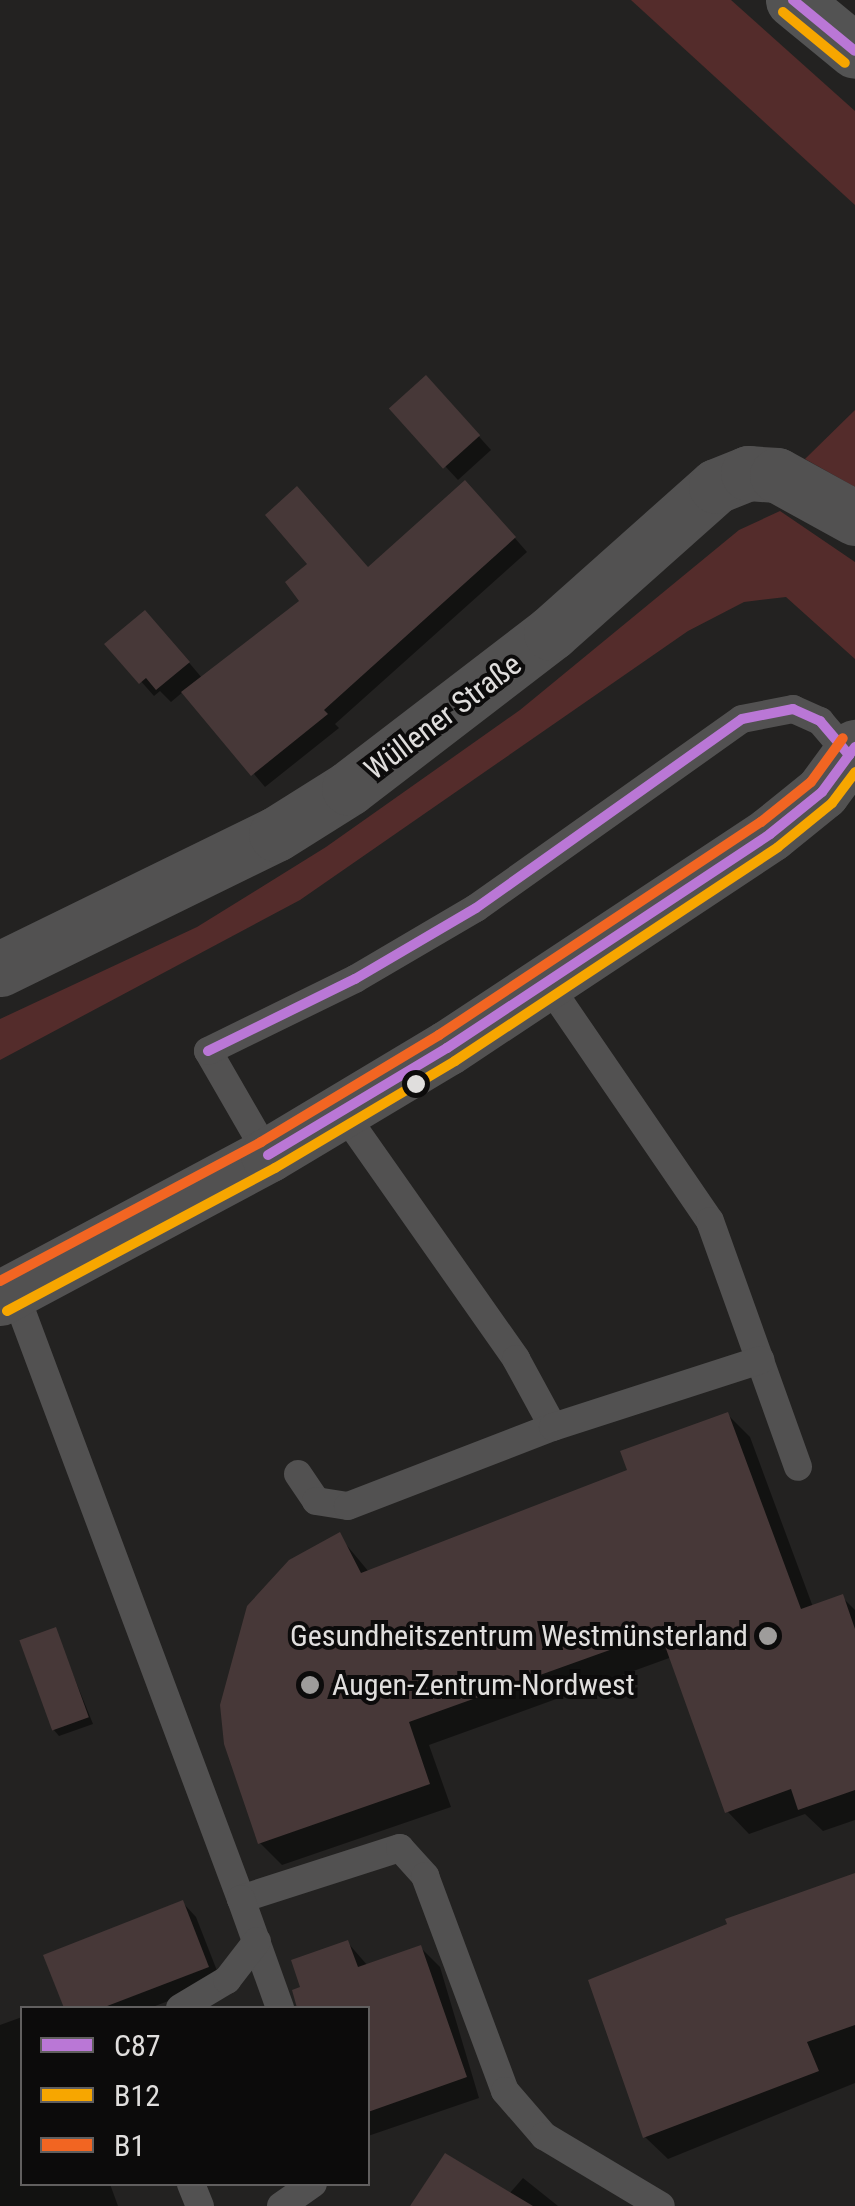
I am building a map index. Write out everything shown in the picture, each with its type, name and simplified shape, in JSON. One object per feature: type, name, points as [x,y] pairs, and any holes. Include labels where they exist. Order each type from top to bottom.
[{"type":"main road","points":[[794,0],[855,51]]},
{"type":"street","name":"Wüllener Straße","points":[[0,969],[276,834],[349,788],[537,644],[716,486],[748,473],[777,474],[855,518]]},
{"type":"street","points":[[7,1294],[268,1156],[546,983],[770,834],[822,792],[852,751]]},
{"type":"lane","points":[[268,1156],[208,1051],[355,979],[476,908],[742,719],[793,709],[820,721],[852,751]]},
{"type":"lane","points":[[546,983],[710,1221],[798,1468]]},
{"type":"lane","points":[[342,1111],[516,1359],[553,1427]]},
{"type":"lane","points":[[7,1294],[279,2006]]},
{"type":"lane","points":[[298,1474],[316,1500],[348,1506],[553,1427],[760,1360]]},
{"type":"lane","points":[[241,1899],[400,1848],[425,1876],[505,2091],[544,2136],[651,2203]]},
{"type":"lane","points":[[183,2006],[227,1980],[257,1941]]},
{"type":"lane","points":[[280,2206],[310,2186]]},
{"type":"shaded area","points":[[631,0],[731,0],[855,111],[855,205]]},
{"type":"shaded area","points":[[855,410],[855,487],[805,459]]},
{"type":"shaded area","points":[[780,511],[855,562],[855,659],[786,597],[744,602],[688,631],[300,900],[0,1060],[0,1019],[197,927],[326,847],[520,710],[739,530]]},
{"type":"building","points":[[426,375],[480,435],[443,469],[389,408]]},
{"type":"building","points":[[465,480],[516,537],[324,710],[328,714],[251,776],[181,692],[299,601],[285,582],[307,564],[265,515],[297,486],[368,567]]},
{"type":"building","points":[[145,610],[190,662],[156,690],[146,678],[139,684],[104,644]]},
{"type":"building","points":[[728,1412],[801,1609],[843,1594],[855,1629],[855,1790],[798,1810],[791,1789],[725,1813],[660,1632],[409,1722],[430,1784],[258,1844],[224,1744],[220,1705],[247,1606],[289,1560],[340,1532],[361,1573],[627,1470],[620,1451]]},
{"type":"building","points":[[56,1627],[89,1717],[52,1731],[19,1640]]},
{"type":"building","points":[[855,1873],[855,2025],[807,2042],[819,2071],[643,2138],[588,1980],[727,1924],[725,1919]]},
{"type":"building","points":[[183,1900],[209,1967],[107,2006],[63,2006],[43,1955]]},
{"type":"building","points":[[348,1940],[358,1967],[421,1945],[467,2077],[370,2111],[370,2006],[296,2006],[292,1990],[300,1987],[291,1960]]},
{"type":"building","points":[[445,2153],[533,2206],[410,2206]]},
{"type":"transit line","name":"C87","points":[[793,0],[855,51]]},
{"type":"transit line","name":"B12","points":[[783,12],[845,63]]},
{"type":"transit line","name":"C87","points":[[208,1051],[355,979],[476,908],[742,719],[793,709],[820,721],[849,755]]},
{"type":"transit line","name":"B1","points":[[0,1281],[261,1142],[439,1035],[761,822],[811,782],[843,738]]},
{"type":"transit line","name":"C87","points":[[268,1155],[447,1048],[770,834],[822,792],[855,747]]},
{"type":"transit line","name":"B12","points":[[7,1311],[275,1168],[455,1061],[778,847],[832,803],[855,772]]},
{"type":"place","name":"Gesundheitszentrum Westmünsterland","points":[[768,1636]]},
{"type":"place","name":"Augen-Zentrum-Nordwest","points":[[310,1685]]}]
